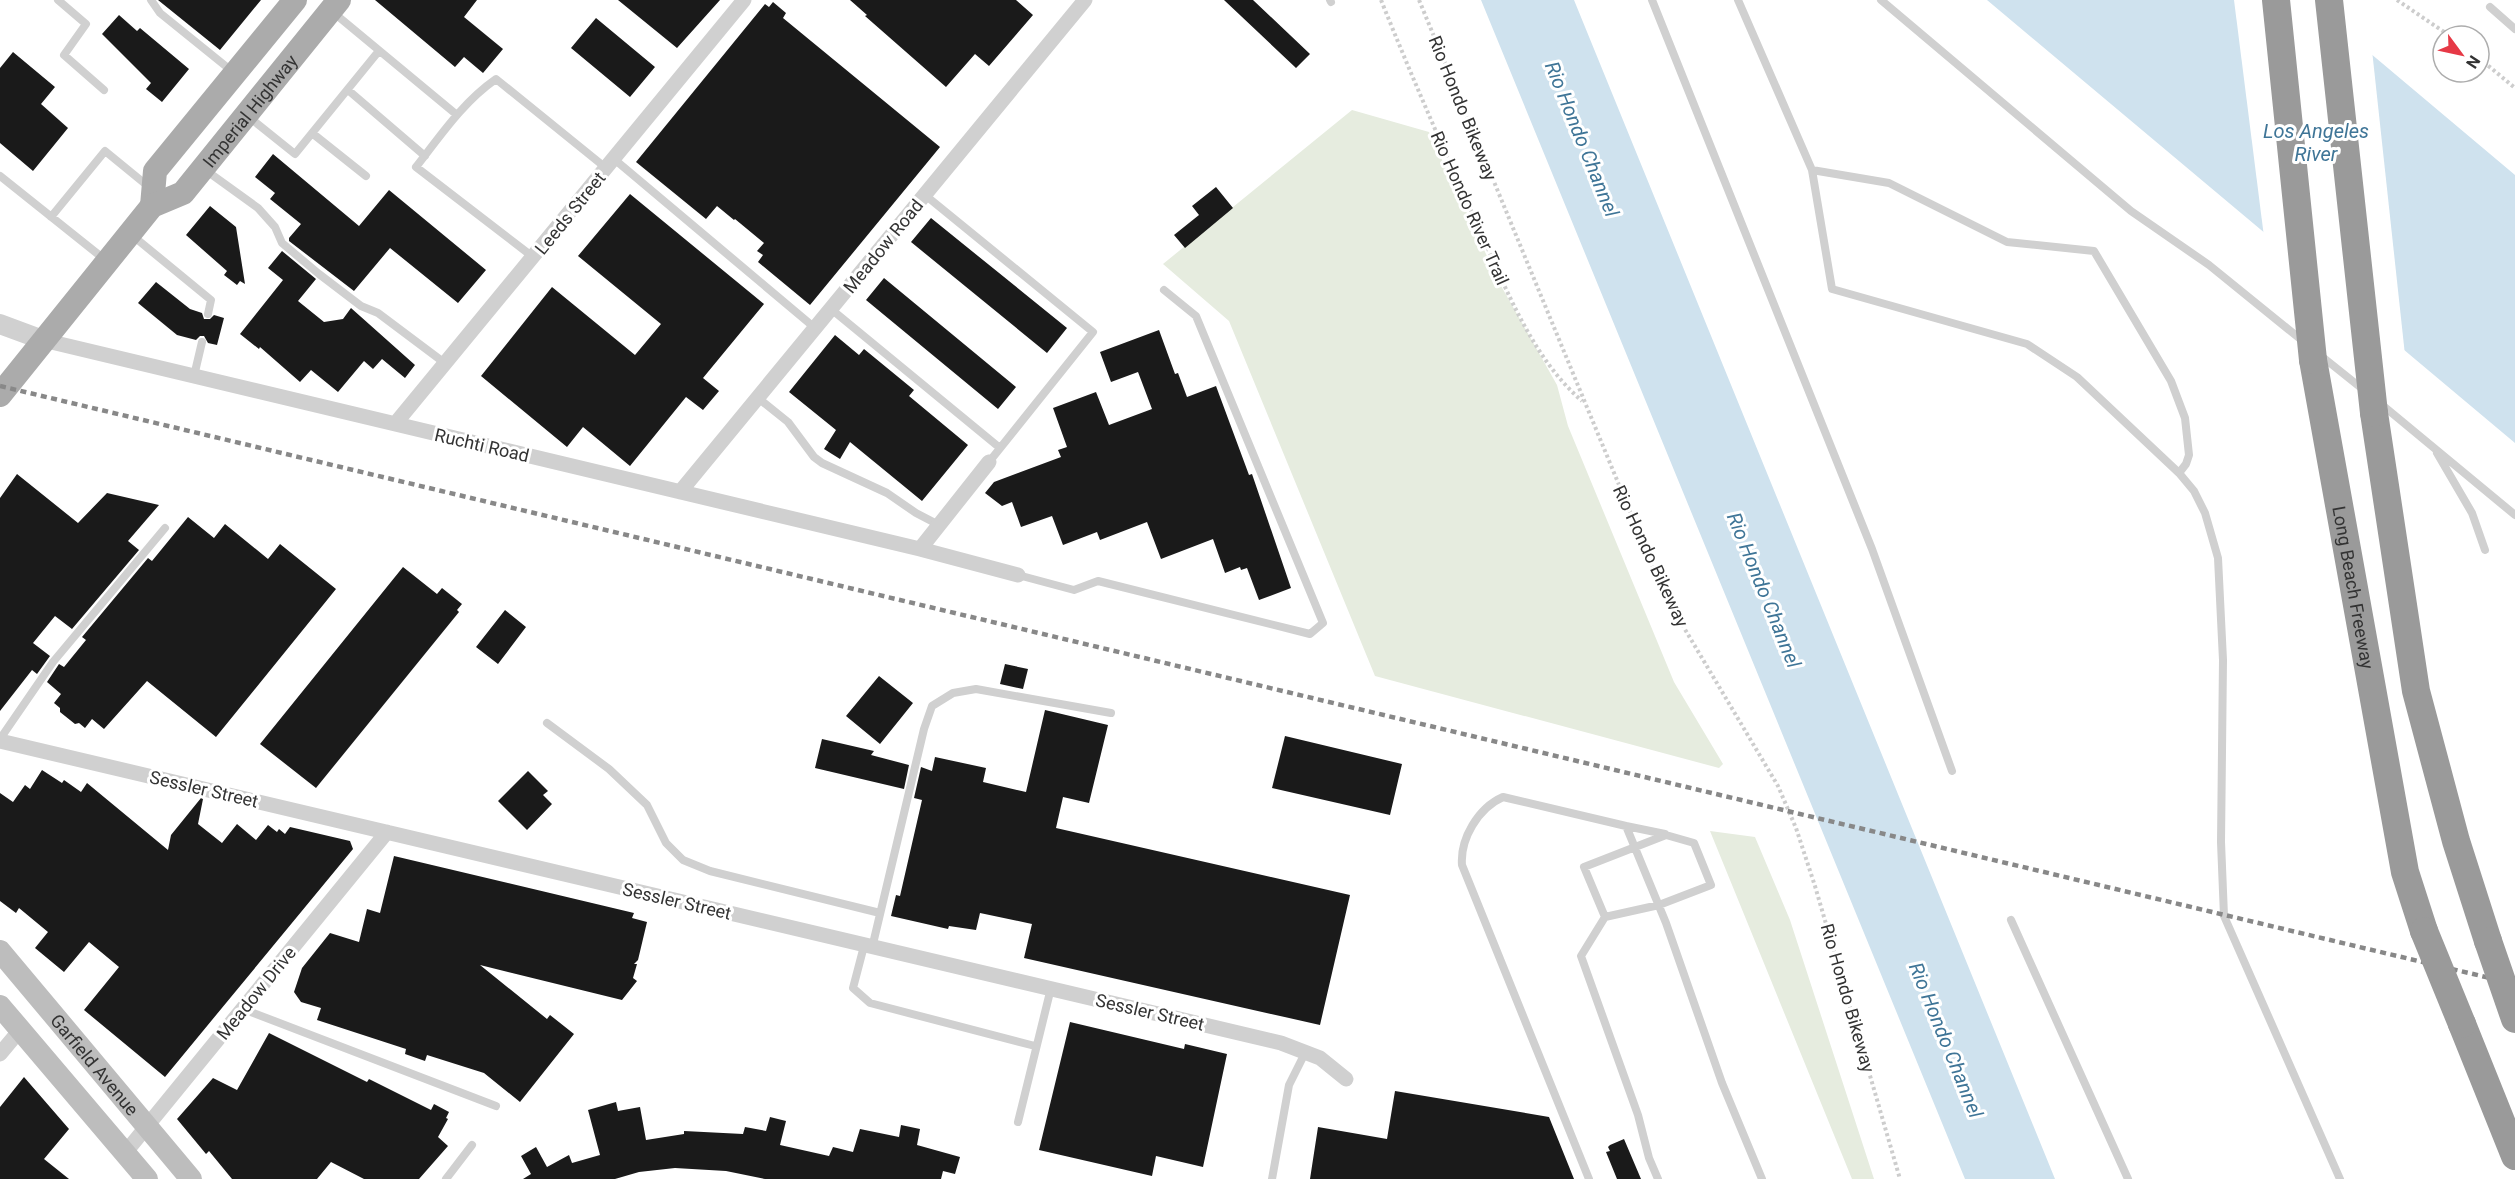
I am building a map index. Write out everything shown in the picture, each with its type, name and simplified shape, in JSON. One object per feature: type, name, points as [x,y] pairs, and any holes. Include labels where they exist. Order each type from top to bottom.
[{"type":"highway","name":"Long Beach Freeway","points":[[2276,0],[2313,360],[2405,872],[2424,931],[2515,1156]]},
{"type":"highway","points":[[2329,0],[2374,413],[2416,691],[2456,841],[2515,1019]]},
{"type":"main road","name":"Imperial Highway","points":[[0,395],[130,234],[152,198],[155,171],[295,0]]},
{"type":"main road","name":"Imperial Highway","points":[[152,198],[183,193],[335,5]]},
{"type":"main road","name":"Garfield Avenue","points":[[0,951],[191,1179]]},
{"type":"main road","name":"Garfield Avenue","points":[[0,1006],[147,1179]]},
{"type":"street","name":"Leeds Street","points":[[395,424],[744,0]]},
{"type":"street","name":"Meadow Road","points":[[680,492],[1084,0]]},
{"type":"street","points":[[0,324],[43,340]]},
{"type":"street","name":"Ruchti Road","points":[[43,340],[920,549],[1018,575]]},
{"type":"street","points":[[920,549],[988,462]]},
{"type":"street","name":"Sessler Street","points":[[0,740],[1281,1043],[1306,1051],[1334,1067],[1346,1079]]},
{"type":"street","name":"Meadow Drive","points":[[125,1153],[387,832]]},
{"type":"street","points":[[0,1054],[20,1030]]},
{"type":"lane","points":[[58,0],[86,24],[64,55],[104,90]]},
{"type":"lane","points":[[151,0],[160,13],[234,74]]},
{"type":"lane","points":[[1652,0],[1872,549],[1952,771]]},
{"type":"lane","points":[[1738,0],[1812,170],[1832,289],[2027,344],[2077,377],[2179,473],[2194,491],[2205,513],[2218,558],[2223,660],[2221,842],[2224,916],[2340,1179]]},
{"type":"lane","points":[[1881,0],[2131,212],[2209,265],[2515,515]]},
{"type":"lane","points":[[335,5],[378,52],[457,116]]},
{"type":"lane","points":[[2490,7],[2515,28]]},
{"type":"lane","points":[[246,114],[295,154],[378,52]]},
{"type":"lane","points":[[533,257],[416,166],[480,90],[496,79],[610,163],[815,328]]},
{"type":"lane","points":[[348,90],[425,156]]},
{"type":"lane","points":[[312,133],[366,176]]},
{"type":"lane","points":[[51,217],[105,151],[152,198]]},
{"type":"lane","points":[[203,168],[258,208],[275,227],[282,243],[320,274],[361,306],[378,313],[446,364]]},
{"type":"lane","points":[[1812,170],[1889,183],[2007,242],[2094,251],[2171,381],[2185,418],[2189,455],[2179,473]]},
{"type":"lane","points":[[0,176],[107,261]]},
{"type":"lane","points":[[925,195],[1093,332],[988,462]]},
{"type":"lane","points":[[130,234],[211,300],[208,314]]},
{"type":"lane","points":[[1018,575],[1074,590],[1098,581],[1310,634],[1323,623],[1196,316],[1164,290]]},
{"type":"lane","points":[[831,309],[1000,448]]},
{"type":"lane","points":[[194,376],[202,342]]},
{"type":"lane","points":[[758,398],[788,422],[814,457],[822,463],[887,493],[916,513],[939,525]]},
{"type":"lane","points":[[2434,447],[2472,513],[2485,550]]},
{"type":"lane","points":[[0,740],[53,662],[165,528]]},
{"type":"lane","points":[[1035,1046],[870,1003],[853,988],[859,964],[880,914],[924,729],[932,706],[952,693],[976,688],[1111,713]]},
{"type":"lane","points":[[547,723],[609,769],[647,805],[666,843],[683,860],[710,871],[880,914]]},
{"type":"lane","points":[[1589,1179],[1462,865],[1462,854],[1474,823],[1488,807],[1503,797],[1694,843],[1711,885],[1659,905],[1605,917],[1581,956],[1638,1115],[1649,1158],[1658,1179]]},
{"type":"lane","points":[[1626,826],[1659,905],[1722,1083],[1762,1179]]},
{"type":"lane","points":[[1605,917],[1584,867],[1666,835]]},
{"type":"lane","points":[[2011,920],[2128,1179]]},
{"type":"lane","points":[[1018,1122],[1051,988]]},
{"type":"lane","points":[[243,1009],[496,1106]]},
{"type":"lane","points":[[1272,1179],[1289,1085],[1306,1051]]},
{"type":"lane","points":[[446,1179],[472,1146]]},
{"type":"path","name":"Rio Hondo River Trail","points":[[1381,0],[1427,113],[1507,291],[1539,348],[1565,386],[1583,401]]},
{"type":"path","name":"Rio Hondo Bikeway","points":[[1419,0],[1664,594],[1778,786],[1796,828],[1900,1179]]},
{"type":"path","points":[[2397,0],[2432,24]]},
{"type":"path","points":[[2491,68],[2515,88]]},
{"type":"shaded area","points":[[1352,110],[1429,132],[1500,284],[1557,385],[1568,426],[1674,682],[1723,764],[1719,768],[1375,676],[1229,321],[1163,264]]},
{"type":"shaded area","points":[[1710,831],[1755,837],[1790,920],[1874,1179],[1852,1179]]},
{"type":"water","name":"Rio Hondo Channel","points":[[1481,0],[1574,0],[2055,1179],[1965,1179]]},
{"type":"water","name":"Los Angeles River","points":[[1987,0],[2307,0],[2515,175],[2515,443]]},
{"type":"pier","points":[[2234,0],[2312,0],[2372,50],[2405,355],[2264,237]]},
{"type":"building","points":[[158,0],[261,0],[220,50]]},
{"type":"building","points":[[375,0],[477,0],[464,17],[503,49],[483,73],[464,57],[455,67]]},
{"type":"building","points":[[618,0],[720,0],[677,48]]},
{"type":"building","points":[[850,0],[1016,0],[1033,15],[989,66],[975,54],[946,87]]},
{"type":"building","points":[[1224,0],[1253,0],[1310,54],[1296,68]]},
{"type":"building","points":[[773,2],[786,13],[783,18],[940,147],[810,305],[758,262],[763,255],[757,251],[764,243],[735,219],[717,206],[706,219],[636,162],[765,4],[769,7]]},
{"type":"building","points":[[119,15],[137,31],[140,28],[189,69],[162,102],[146,89],[151,83],[102,34]]},
{"type":"building","points":[[596,18],[655,67],[630,97],[571,48]]},
{"type":"building","points":[[13,52],[55,87],[41,104],[68,128],[33,171],[0,143],[0,68]]},
{"type":"building","points":[[273,154],[359,226],[389,190],[486,270],[458,303],[390,248],[354,291],[289,241],[301,224],[270,199],[275,193],[255,177]]},
{"type":"building","points":[[1216,187],[1233,208],[1185,248],[1174,235],[1199,215],[1192,206]]},
{"type":"building","points":[[630,194],[764,304],[703,378],[719,391],[703,410],[686,397],[630,466],[583,427],[567,447],[481,376],[552,287],[635,355],[661,324],[578,256]]},
{"type":"building","points":[[210,206],[236,227],[245,284],[240,281],[237,285],[224,275],[227,271],[186,235]]},
{"type":"building","points":[[931,218],[1067,328],[1047,353],[911,242]]},
{"type":"building","points":[[282,251],[316,279],[298,301],[324,322],[343,319],[351,308],[415,365],[405,378],[382,359],[373,369],[364,361],[338,392],[311,370],[300,382],[260,347],[259,349],[240,334],[283,280],[268,268]]},
{"type":"building","points":[[884,278],[1016,387],[998,409],[866,300]]},
{"type":"building","points":[[156,282],[190,309],[202,313],[204,319],[210,319],[214,315],[224,318],[217,345],[208,343],[204,336],[196,340],[177,335],[138,303]]},
{"type":"building","points":[[1159,330],[1175,374],[1178,373],[1187,397],[1216,386],[1249,475],[1252,474],[1291,588],[1259,600],[1247,568],[1241,570],[1240,567],[1225,573],[1213,539],[1161,559],[1147,522],[1100,540],[1097,532],[1063,545],[1052,516],[1021,527],[1012,502],[1002,506],[985,493],[994,482],[1061,457],[1058,450],[1067,447],[1053,408],[1096,392],[1109,425],[1152,409],[1138,372],[1111,382],[1100,352]]},
{"type":"building","points":[[835,335],[859,355],[864,349],[914,390],[909,396],[968,445],[922,501],[850,442],[840,459],[824,449],[836,430],[789,392]]},
{"type":"building","points":[[17,474],[78,523],[107,493],[159,505],[128,541],[139,550],[72,629],[55,616],[33,643],[50,656],[37,674],[32,670],[0,711],[0,498]]},
{"type":"building","points":[[188,517],[214,538],[225,524],[268,559],[280,544],[336,589],[216,737],[147,681],[104,729],[92,719],[85,728],[79,723],[75,724],[60,712],[60,708],[54,703],[61,694],[47,682],[59,664],[64,667],[86,640],[82,637],[148,558],[152,561]]},
{"type":"building","points":[[403,567],[437,594],[442,588],[462,604],[457,610],[459,612],[316,788],[260,744]]},
{"type":"building","points":[[505,610],[526,627],[498,664],[476,647]]},
{"type":"building","points":[[1005,664],[1028,669],[1023,689],[1000,684]]},
{"type":"building","points":[[879,676],[913,703],[880,744],[846,716]]},
{"type":"building","points":[[1045,710],[1108,725],[1089,803],[1063,797],[1056,828],[1350,895],[1320,1025],[1024,958],[1032,924],[980,913],[976,930],[949,926],[948,929],[891,916],[896,895],[900,896],[922,800],[914,798],[921,767],[932,771],[935,757],[986,768],[983,782],[1026,792]]},
{"type":"building","points":[[1285,736],[1402,764],[1390,815],[1272,788]]},
{"type":"building","points":[[822,739],[874,751],[871,755],[909,765],[904,789],[815,768]]},
{"type":"building","points":[[42,770],[62,783],[64,780],[81,792],[87,783],[168,850],[171,835],[201,798],[203,799],[198,824],[222,843],[237,824],[256,840],[268,825],[277,832],[279,829],[285,834],[290,827],[350,841],[353,849],[165,1077],[84,1010],[119,967],[89,942],[64,972],[35,948],[48,932],[19,908],[16,913],[0,901],[0,793],[13,802],[25,785],[30,789]]},
{"type":"building","points":[[528,771],[548,791],[543,795],[552,804],[527,830],[498,801]]},
{"type":"building","points":[[394,856],[634,913],[632,918],[647,922],[638,960],[634,964],[637,964],[633,978],[637,981],[622,1000],[480,965],[547,1019],[550,1015],[574,1034],[520,1102],[484,1073],[427,1055],[425,1061],[405,1054],[406,1049],[317,1020],[321,1008],[301,1002],[294,992],[302,968],[330,933],[359,942],[367,909],[380,913]]},
{"type":"building","points":[[1070,1022],[1184,1049],[1185,1044],[1227,1054],[1203,1167],[1156,1156],[1152,1176],[1039,1150]]},
{"type":"building","points":[[269,1033],[367,1082],[369,1079],[431,1110],[434,1104],[449,1112],[446,1118],[448,1119],[438,1137],[448,1146],[419,1179],[364,1179],[331,1162],[317,1179],[232,1179],[209,1151],[206,1154],[177,1119],[213,1078],[237,1090]]},
{"type":"building","points":[[24,1077],[69,1129],[44,1159],[69,1179],[0,1179],[0,1107]]},
{"type":"building","points":[[1395,1091],[1549,1117],[1574,1179],[1310,1179],[1318,1127],[1387,1139]]},
{"type":"building","points":[[616,1102],[618,1111],[640,1107],[646,1140],[684,1134],[684,1131],[743,1134],[745,1127],[766,1131],[770,1117],[786,1121],[780,1145],[829,1156],[833,1147],[853,1152],[860,1129],[899,1137],[901,1125],[920,1129],[917,1145],[960,1157],[955,1174],[943,1171],[941,1179],[765,1179],[726,1171],[675,1168],[639,1172],[615,1179],[523,1179],[531,1174],[521,1156],[536,1147],[547,1167],[569,1155],[572,1163],[600,1155],[588,1110]]},
{"type":"building","points":[[1624,1139],[1641,1179],[1617,1179],[1606,1152],[1610,1151],[1608,1147],[1610,1145]]},
{"type":"railway","points":[[0,386],[2515,984]]}]
